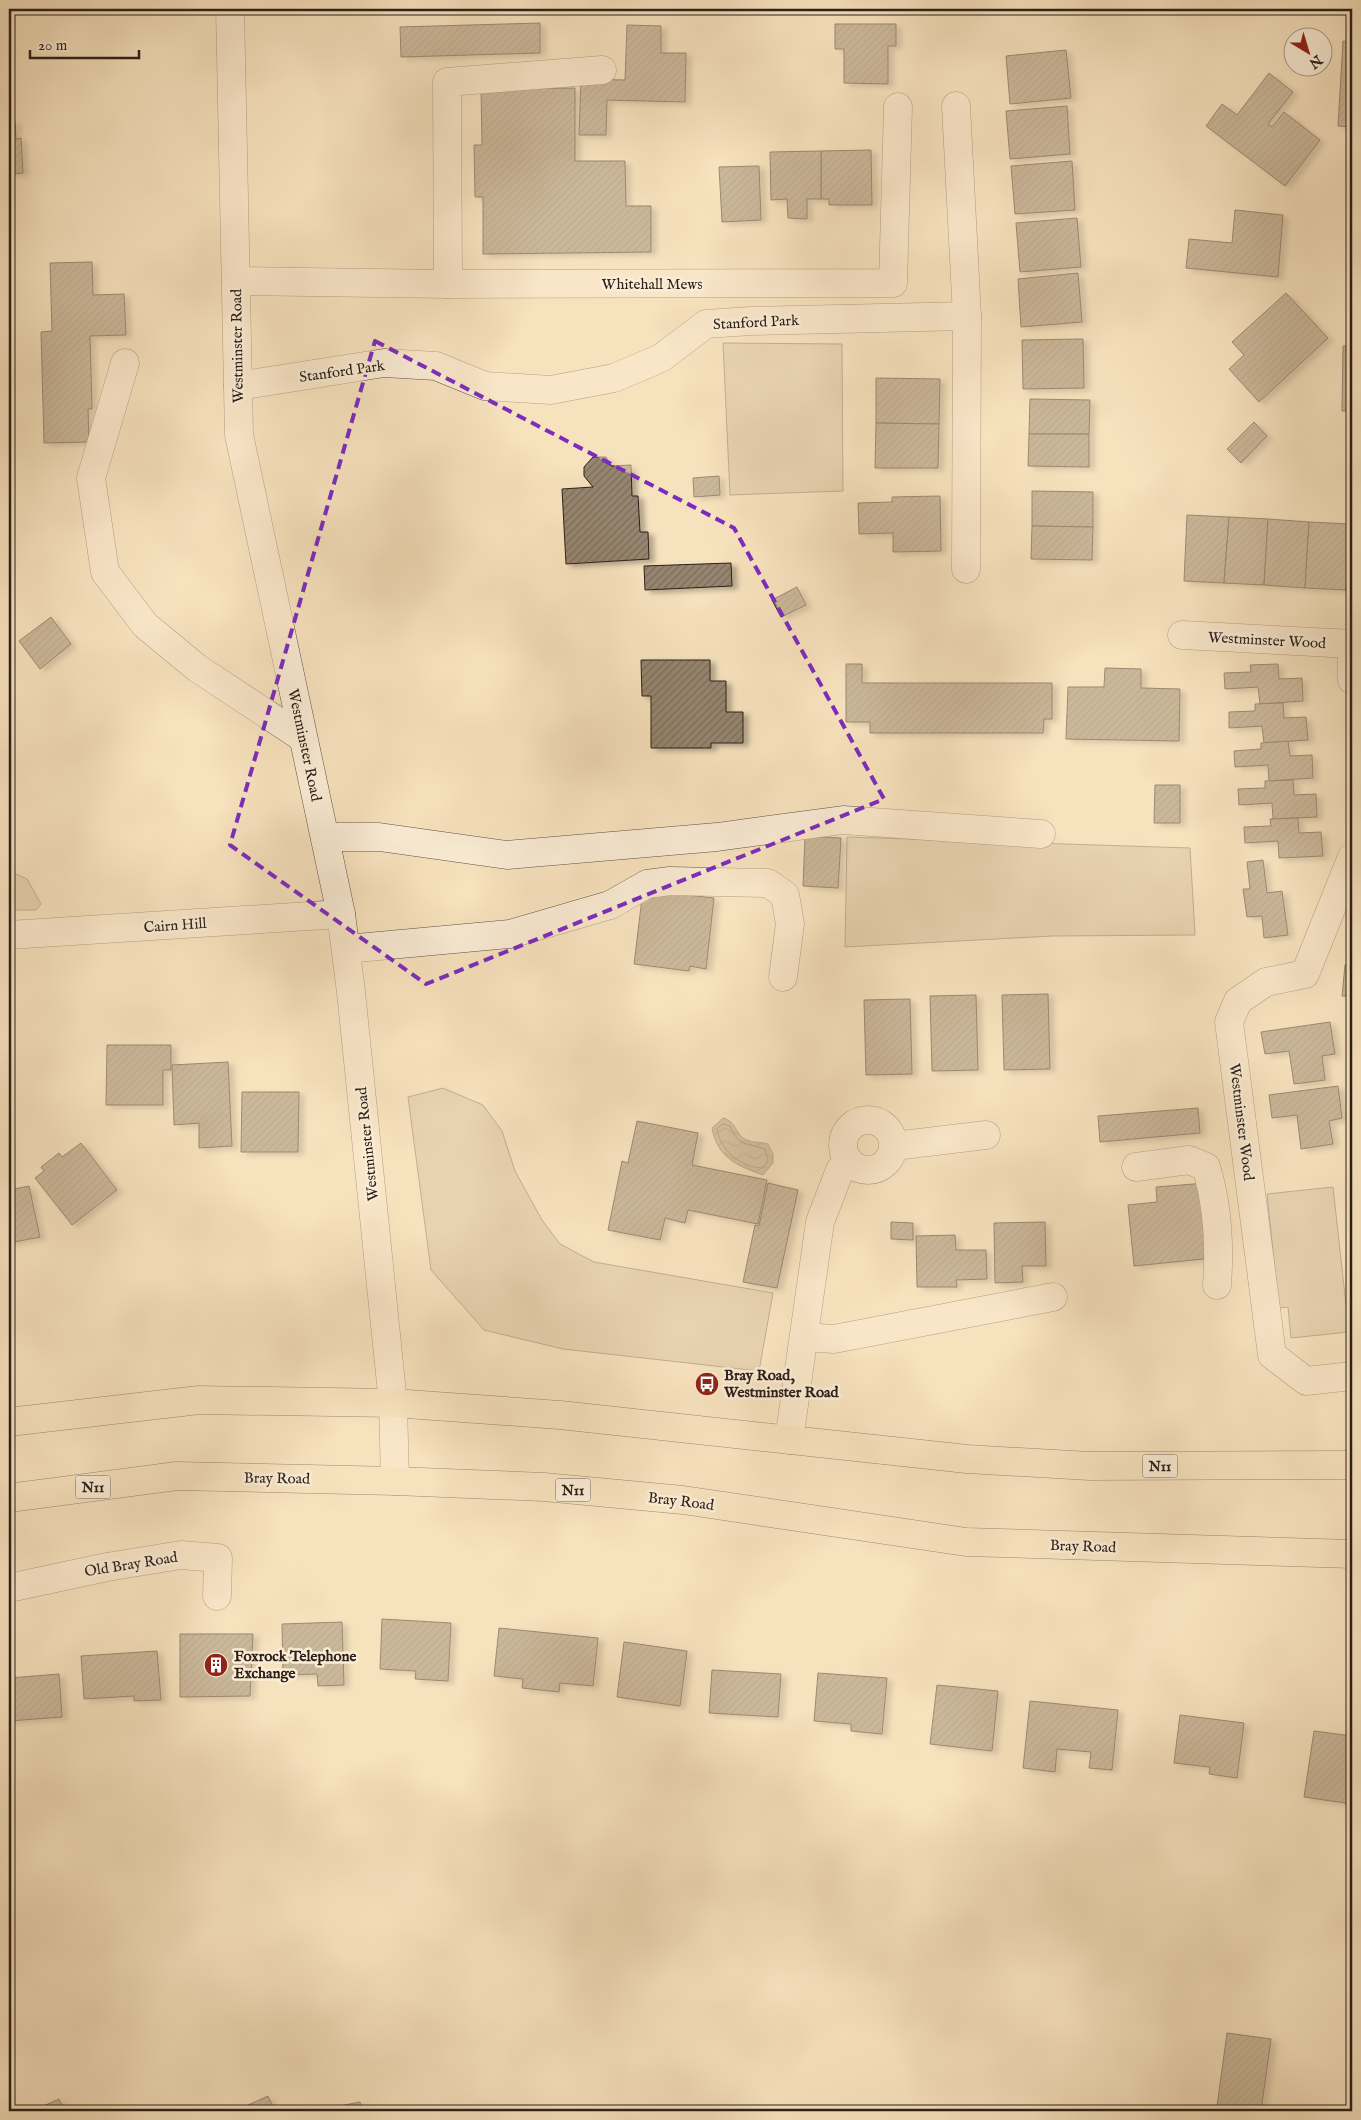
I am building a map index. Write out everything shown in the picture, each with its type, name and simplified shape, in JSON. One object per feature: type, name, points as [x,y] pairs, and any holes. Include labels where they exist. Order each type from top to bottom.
[{"type":"highway","name":"N11","points":[[9,1422],[199,1400],[393,1403],[560,1415],[967,1459],[1090,1466],[1352,1465]]},
{"type":"highway","name":"Bray Road","points":[[9,1498],[177,1476],[395,1481],[544,1487],[684,1500],[966,1542],[1349,1557]]},
{"type":"street","name":"Westminster Road","points":[[230,9],[239,435],[341,914],[393,1403],[395,1481]]},
{"type":"street","points":[[448,284],[447,82],[602,70]]},
{"type":"street","points":[[956,106],[967,316],[966,569]]},
{"type":"street","name":"Whitehall Mews","points":[[236,281],[448,284],[893,283],[898,107]]},
{"type":"street","name":"Stanford Park","points":[[238,386],[384,363],[436,366],[485,386],[551,390],[614,378],[661,358],[706,324],[751,321],[967,316]]},
{"type":"street","points":[[126,363],[91,478],[105,572],[145,625],[197,668],[303,738]]},
{"type":"street","name":"Westminster Wood","points":[[1182,635],[1352,644]]},
{"type":"street","points":[[1352,652],[1352,680]]},
{"type":"street","points":[[325,837],[379,837],[507,855],[717,837],[844,820],[1042,834]]},
{"type":"street","name":"Westminster Wood","points":[[1352,856],[1305,974],[1266,982],[1238,1001],[1229,1022],[1272,1355],[1306,1381],[1352,1376]]},
{"type":"street","points":[[346,949],[510,934],[610,905],[647,884],[700,880],[720,883],[768,883],[785,895],[790,924],[782,977]]},
{"type":"street","name":"Cairn Hill","points":[[9,935],[341,914]]},
{"type":"street","points":[[872,1119],[885,1126],[890,1132],[894,1146],[887,1162],[880,1167],[863,1170],[848,1161],[843,1147],[843,1139],[851,1126],[864,1120],[872,1119]]},
{"type":"street","points":[[894,1146],[986,1135]]},
{"type":"street","points":[[1136,1167],[1189,1160],[1206,1167],[1216,1199],[1219,1264],[1217,1286]]},
{"type":"street","points":[[789,1440],[820,1222],[840,1170],[848,1161]]},
{"type":"street","points":[[804,1337],[834,1339],[1053,1296]]},
{"type":"street","name":"Old Bray Road","points":[[9,1588],[106,1566],[181,1555],[218,1558],[217,1596]]},
{"type":"highlighted area","points":[[375,341],[734,528],[884,799],[426,984],[230,845]]},
{"type":"shaded area","points":[[723,343],[842,344],[843,491],[730,495]]},
{"type":"shaded area","points":[[847,837],[1190,848],[1195,935],[1053,936],[845,947]]},
{"type":"shaded area","points":[[9,871],[27,879],[41,904],[36,910],[9,910]]},
{"type":"shaded area","points":[[443,1088],[483,1105],[502,1131],[515,1171],[542,1220],[560,1244],[594,1262],[773,1293],[759,1371],[563,1349],[484,1330],[431,1270],[408,1097]]},
{"type":"shaded area","points":[[1333,1187],[1349,1332],[1291,1338],[1288,1307],[1279,1308],[1267,1194]]},
{"type":"water","points":[[723,1118],[734,1125],[743,1138],[752,1142],[768,1144],[773,1154],[773,1163],[763,1175],[737,1164],[723,1153],[718,1146],[712,1128]]},
{"type":"building","points":[[540,23],[540,53],[401,57],[400,27]]},
{"type":"building","points":[[835,24],[896,24],[896,46],[888,46],[888,84],[844,83],[844,49],[835,49]]},
{"type":"building","points":[[627,25],[661,26],[661,53],[686,53],[685,102],[607,100],[606,135],[579,135],[581,79],[625,80]]},
{"type":"building","points":[[1343,41],[1352,42],[1352,127],[1338,126]]},
{"type":"building","points":[[1066,50],[1071,98],[1010,104],[1006,56]]},
{"type":"building","points":[[1269,73],[1293,92],[1268,124],[1272,127],[1284,112],[1320,140],[1285,186],[1206,126],[1222,104],[1237,115]]},
{"type":"building","points":[[575,88],[575,161],[625,161],[626,206],[651,206],[651,252],[483,254],[483,197],[475,197],[474,145],[482,145],[481,89]]},
{"type":"building","points":[[1067,106],[1070,154],[1010,159],[1006,111]]},
{"type":"building","points":[[9,121],[15,121],[16,139],[21,138],[23,173],[9,174]]},
{"type":"building","points":[[871,150],[872,205],[829,205],[829,199],[821,199],[821,151]]},
{"type":"building","points":[[821,151],[821,199],[807,199],[807,219],[788,218],[787,199],[771,200],[770,152]]},
{"type":"building","points":[[1072,161],[1075,210],[1015,214],[1011,166]]},
{"type":"building","points":[[759,166],[761,220],[722,222],[719,167]]},
{"type":"building","points":[[1235,210],[1283,215],[1278,277],[1186,268],[1189,239],[1232,243]]},
{"type":"building","points":[[1077,218],[1081,267],[1020,272],[1016,223]]},
{"type":"building","points":[[92,262],[93,295],[124,294],[126,335],[90,336],[92,409],[88,409],[89,442],[44,443],[41,332],[52,331],[50,263]]},
{"type":"building","points":[[1078,273],[1082,322],[1021,327],[1018,279]]},
{"type":"building","points":[[1286,293],[1328,338],[1259,402],[1229,369],[1244,355],[1232,342]]},
{"type":"building","points":[[1083,339],[1084,388],[1023,389],[1022,340]]},
{"type":"building","points":[[1343,346],[1352,346],[1352,411],[1342,411]]},
{"type":"building","points":[[876,378],[940,379],[939,424],[876,423]]},
{"type":"building","points":[[1030,399],[1090,400],[1089,434],[1029,434]]},
{"type":"building","points":[[1254,422],[1267,436],[1241,463],[1227,449]]},
{"type":"building","points":[[876,423],[939,424],[938,468],[875,468]]},
{"type":"building","points":[[1029,434],[1089,434],[1089,467],[1028,466]]},
{"type":"building","points":[[593,457],[606,457],[611,466],[631,465],[632,496],[638,496],[640,532],[648,532],[649,559],[566,564],[562,489],[593,487],[584,476],[584,467]]},
{"type":"building","points":[[719,476],[720,495],[694,497],[693,478]]},
{"type":"building","points":[[1032,491],[1093,492],[1093,527],[1032,526]]},
{"type":"building","points":[[940,496],[941,551],[893,552],[893,533],[859,534],[858,503],[892,502],[892,497]]},
{"type":"building","points":[[1187,515],[1229,517],[1224,583],[1184,581]]},
{"type":"building","points":[[1229,517],[1268,519],[1264,585],[1224,583]]},
{"type":"building","points":[[1268,519],[1309,522],[1305,588],[1264,585]]},
{"type":"building","points":[[1309,522],[1350,524],[1346,590],[1305,588]]},
{"type":"building","points":[[1350,524],[1352,524],[1352,590],[1346,590]]},
{"type":"building","points":[[1032,526],[1093,527],[1092,560],[1031,559]]},
{"type":"building","points":[[731,563],[732,586],[645,590],[644,566]]},
{"type":"building","points":[[797,587],[806,605],[781,617],[772,600]]},
{"type":"building","points":[[51,617],[71,644],[40,669],[19,641]]},
{"type":"building","points":[[641,660],[710,660],[710,681],[726,681],[726,712],[743,712],[743,743],[711,743],[711,748],[651,748],[651,696],[642,696]]},
{"type":"building","points":[[846,664],[862,664],[862,683],[1052,683],[1052,719],[1044,719],[1043,733],[870,733],[870,722],[846,722]]},
{"type":"building","points":[[1278,664],[1279,679],[1302,678],[1303,701],[1260,704],[1258,687],[1225,689],[1224,673],[1251,672],[1250,665]]},
{"type":"building","points":[[1105,668],[1141,669],[1141,688],[1180,689],[1179,741],[1066,739],[1068,687],[1104,687]]},
{"type":"building","points":[[1283,703],[1284,718],[1306,717],[1308,740],[1264,743],[1262,726],[1229,728],[1229,712],[1255,711],[1255,704]]},
{"type":"building","points":[[1288,741],[1290,756],[1312,755],[1313,778],[1269,781],[1268,765],[1235,767],[1234,751],[1261,749],[1261,743]]},
{"type":"building","points":[[1293,780],[1294,795],[1316,794],[1317,817],[1273,819],[1272,803],[1239,805],[1238,789],[1265,788],[1265,781]]},
{"type":"building","points":[[1155,785],[1180,785],[1180,823],[1154,823]]},
{"type":"building","points":[[1298,818],[1299,833],[1321,832],[1323,856],[1279,858],[1278,841],[1245,843],[1244,827],[1271,826],[1270,819]]},
{"type":"building","points":[[805,836],[841,838],[838,888],[803,886]]},
{"type":"building","points":[[1263,860],[1267,893],[1282,891],[1288,935],[1264,938],[1262,916],[1247,917],[1243,889],[1250,889],[1247,862]]},
{"type":"building","points":[[643,890],[714,898],[706,969],[690,966],[689,971],[634,964]]},
{"type":"building","points":[[1345,965],[1352,965],[1352,996],[1342,996]]},
{"type":"building","points":[[1048,994],[1050,1069],[1004,1070],[1002,995]]},
{"type":"building","points":[[976,995],[978,1070],[932,1071],[930,996]]},
{"type":"building","points":[[910,999],[912,1074],[866,1075],[864,1000]]},
{"type":"building","points":[[1330,1022],[1335,1054],[1322,1056],[1325,1080],[1294,1084],[1289,1051],[1265,1054],[1261,1032]]},
{"type":"building","points":[[107,1045],[171,1045],[171,1070],[163,1070],[163,1105],[106,1105]]},
{"type":"building","points":[[228,1062],[232,1146],[199,1148],[199,1123],[174,1125],[172,1065]]},
{"type":"building","points":[[1338,1086],[1342,1118],[1329,1121],[1333,1144],[1301,1149],[1297,1115],[1272,1118],[1269,1095]]},
{"type":"building","points":[[242,1092],[299,1092],[298,1152],[241,1152]]},
{"type":"building","points":[[1198,1108],[1200,1133],[1100,1142],[1098,1116]]},
{"type":"building","points":[[637,1121],[698,1133],[692,1165],[767,1180],[758,1224],[688,1210],[685,1223],[665,1218],[660,1240],[608,1230],[622,1161],[628,1163]]},
{"type":"building","points":[[81,1143],[117,1190],[72,1225],[35,1178],[44,1171],[41,1167],[59,1153],[62,1157]]},
{"type":"building","points":[[768,1183],[798,1190],[777,1288],[743,1282],[755,1225],[759,1226]]},
{"type":"building","points":[[1206,1183],[1213,1258],[1134,1266],[1128,1205],[1157,1202],[1156,1187]]},
{"type":"building","points":[[29,1186],[40,1237],[9,1243],[9,1190]]},
{"type":"building","points":[[891,1222],[913,1223],[913,1240],[891,1239]]},
{"type":"building","points":[[1045,1222],[1046,1266],[1022,1266],[1023,1282],[995,1283],[994,1223]]},
{"type":"building","points":[[955,1235],[956,1250],[986,1250],[987,1279],[956,1280],[957,1287],[917,1287],[916,1236]]},
{"type":"building","points":[[382,1619],[451,1623],[448,1681],[415,1679],[416,1671],[380,1669]]},
{"type":"building","points":[[342,1622],[344,1685],[318,1686],[317,1674],[283,1675],[282,1624]]},
{"type":"building","points":[[499,1628],[598,1638],[593,1686],[560,1683],[559,1692],[522,1688],[523,1679],[494,1676]]},
{"type":"building","name":"Foxrock Telephone Exchange","points":[[180,1634],[253,1634],[250,1696],[180,1697]]},
{"type":"building","points":[[624,1642],[687,1651],[680,1706],[617,1697]]},
{"type":"building","points":[[157,1651],[161,1700],[134,1701],[134,1696],[84,1699],[81,1656]]},
{"type":"building","points":[[712,1670],[781,1674],[778,1717],[709,1713]]},
{"type":"building","points":[[818,1673],[887,1678],[882,1734],[851,1731],[851,1724],[814,1721]]},
{"type":"building","points":[[59,1674],[62,1717],[9,1721],[9,1678]]},
{"type":"building","points":[[937,1685],[998,1691],[992,1751],[930,1744]]},
{"type":"building","points":[[1030,1701],[1118,1710],[1112,1770],[1089,1768],[1091,1752],[1057,1749],[1055,1772],[1023,1768]]},
{"type":"building","points":[[1180,1715],[1244,1723],[1237,1778],[1209,1774],[1210,1767],[1174,1763]]},
{"type":"building","points":[[1314,1731],[1352,1736],[1352,1804],[1304,1797]]},
{"type":"building","points":[[1227,2033],[1271,2039],[1261,2111],[1217,2106]]},
{"type":"building","points":[[268,2096],[275,2111],[235,2111]]},
{"type":"building","points":[[59,2099],[65,2111],[32,2111]]},
{"type":"building","points":[[360,2102],[362,2111],[313,2111]]},
{"type":"building","points":[[449,2107],[475,2111],[448,2111]]},
{"type":"place","name":"Bray Road, Westminster Road","points":[[707,1384]]},
{"type":"place","name":"Foxrock Telephone Exchange","points":[[216,1665]]}]
